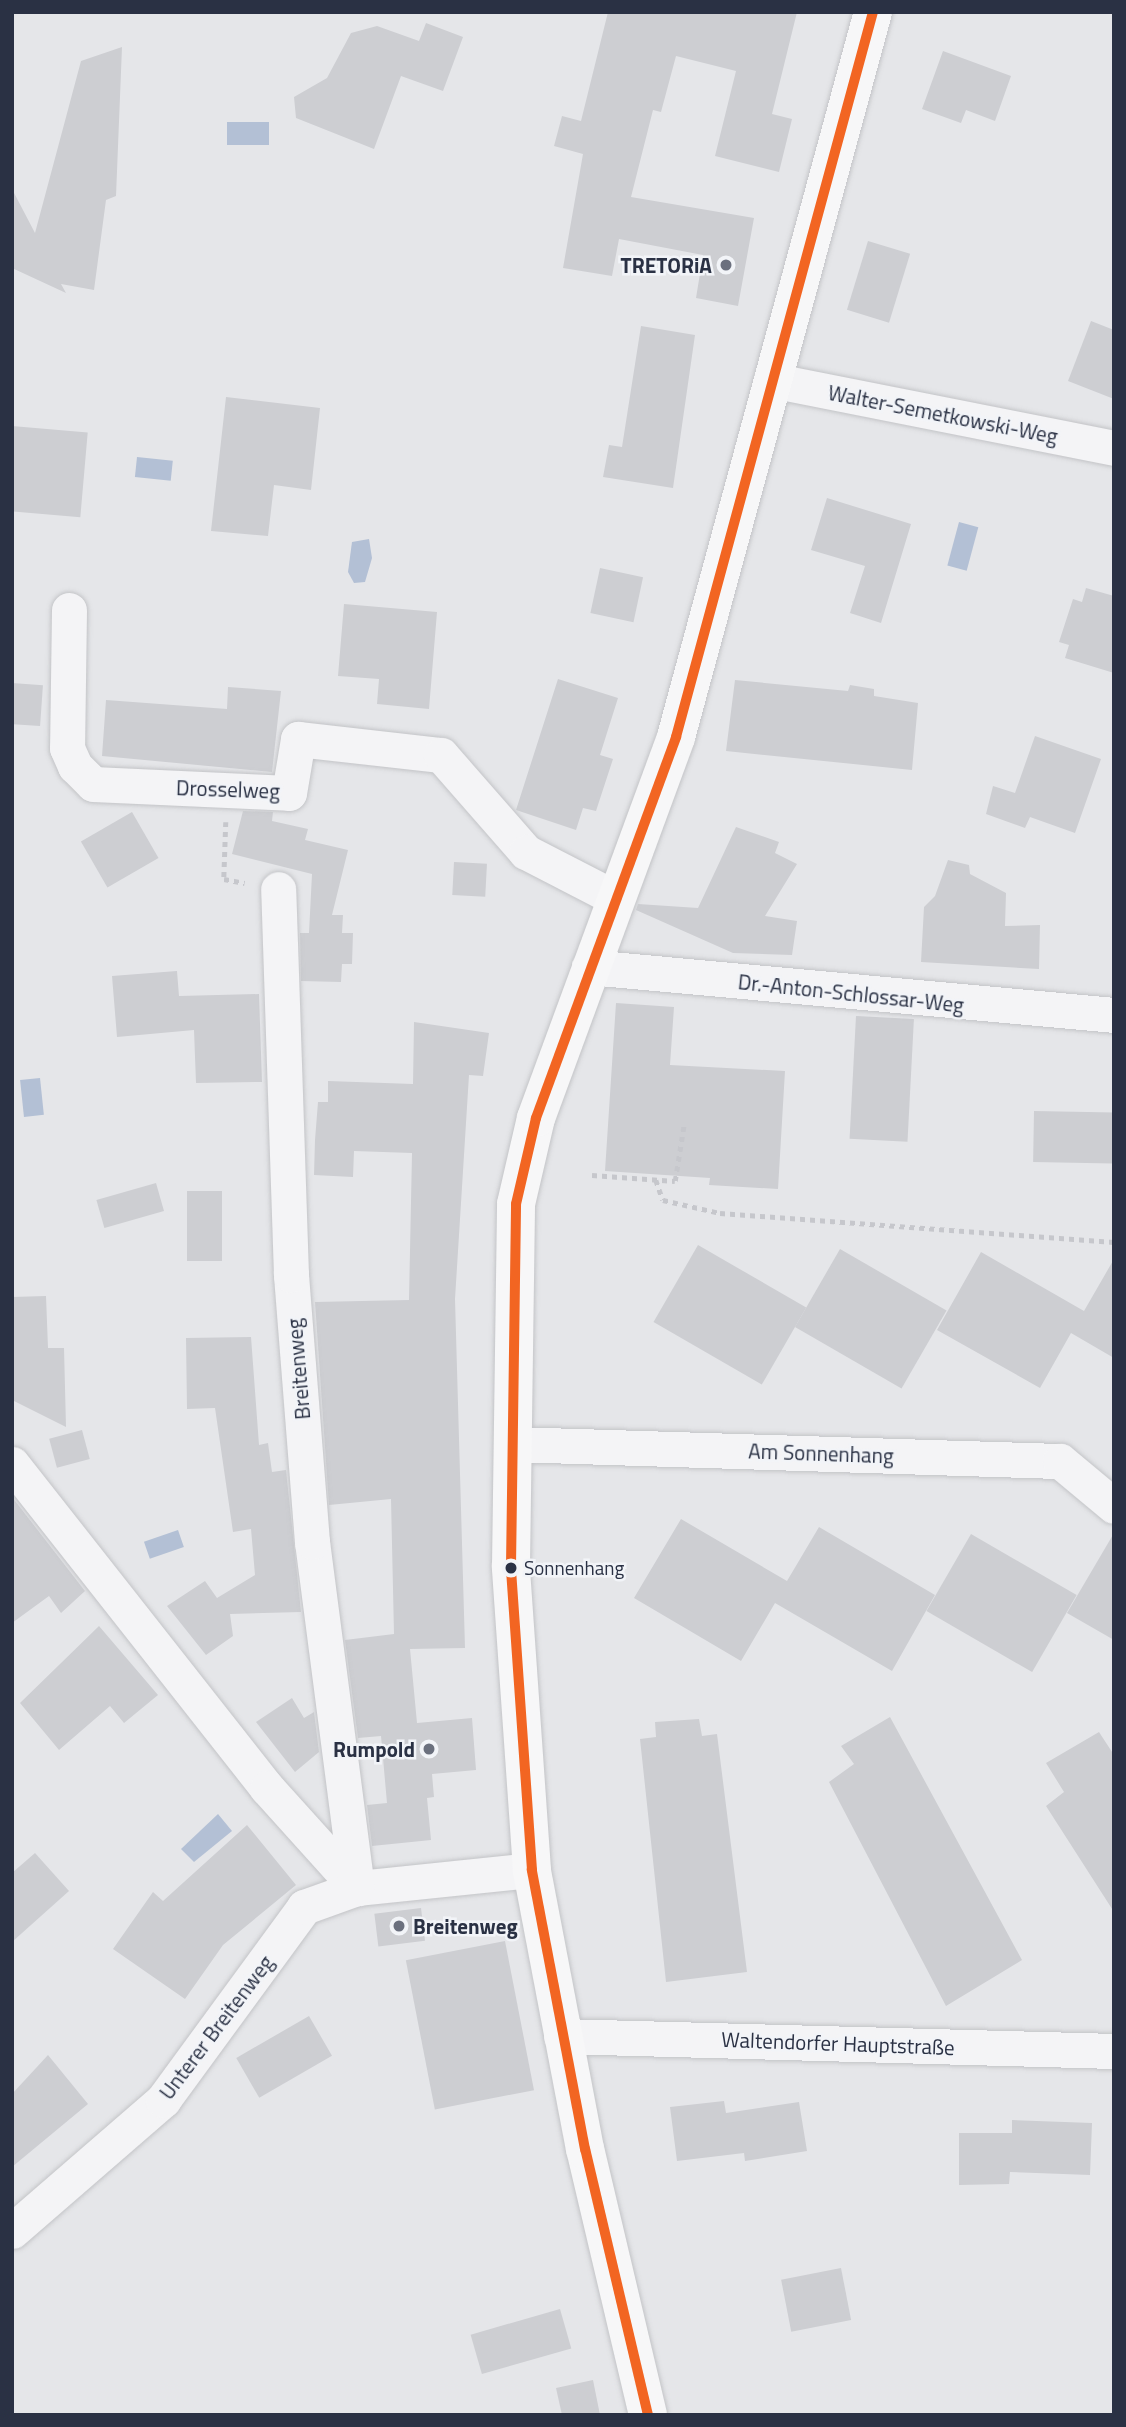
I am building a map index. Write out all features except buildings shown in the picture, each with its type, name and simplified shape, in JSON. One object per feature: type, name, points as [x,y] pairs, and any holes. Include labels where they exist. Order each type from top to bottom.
[{"type":"main road","points":[[648,2415],[561,2036],[532,1870],[513,1660],[512,1444],[516,1205],[536,1118],[589,967],[676,737],[873,12]]},
{"type":"street","name":"Walter-Semetkowski-Weg","points":[[771,380],[1114,448]]},
{"type":"street","name":"Drosselweg","points":[[69,610],[67,748],[75,766],[93,784],[289,793],[298,739],[441,755],[526,852],[615,898]]},
{"type":"street","name":"Breitenweg","points":[[278,889],[290,1275],[312,1542],[357,1888]]},
{"type":"street","name":"Dr.-Anton-Schlossar-Weg","points":[[589,967],[1114,1015]]},
{"type":"street","name":"Am Sonnenhang","points":[[512,1444],[1060,1461],[1114,1506]]},
{"type":"street","points":[[12,1464],[267,1788],[357,1888],[532,1870]]},
{"type":"street","name":"Unterer Breitenweg","points":[[12,2231],[163,2100],[304,1907],[357,1888]]},
{"type":"street","name":"Waltendorfer Hauptstraße","points":[[561,2036],[1114,2051]]},
{"type":"path","points":[[227,790],[224,880],[278,889]]},
{"type":"path","points":[[592,1175],[675,1181],[684,1124]]},
{"type":"path","points":[[656,1180],[663,1200],[720,1213],[1114,1242]]},
{"type":"water","points":[[227,122],[269,122],[269,145],[227,145]]},
{"type":"water","points":[[137,457],[173,461],[171,481],[135,477]]},
{"type":"water","points":[[959,522],[978,527],[967,571],[947,565]]},
{"type":"water","points":[[369,539],[372,558],[365,582],[354,583],[348,572],[352,542]]},
{"type":"water","points":[[40,1078],[44,1115],[24,1117],[20,1080]]},
{"type":"water","points":[[178,1530],[184,1547],[150,1559],[144,1542]]},
{"type":"water","points":[[218,1814],[232,1831],[194,1862],[181,1849]]},
{"type":"transit line","points":[[648,2415],[585,2149],[532,1870],[511,1566],[516,1204],[536,1118],[676,737],[873,12]]},
{"type":"place","name":"TRETORiA","points":[[726,265]]},
{"type":"place","name":"Sonnenhang","points":[[511,1568]]},
{"type":"place","name":"Rumpold","points":[[429,1749]]},
{"type":"place","name":"Breitenweg","points":[[399,1926]]}]
